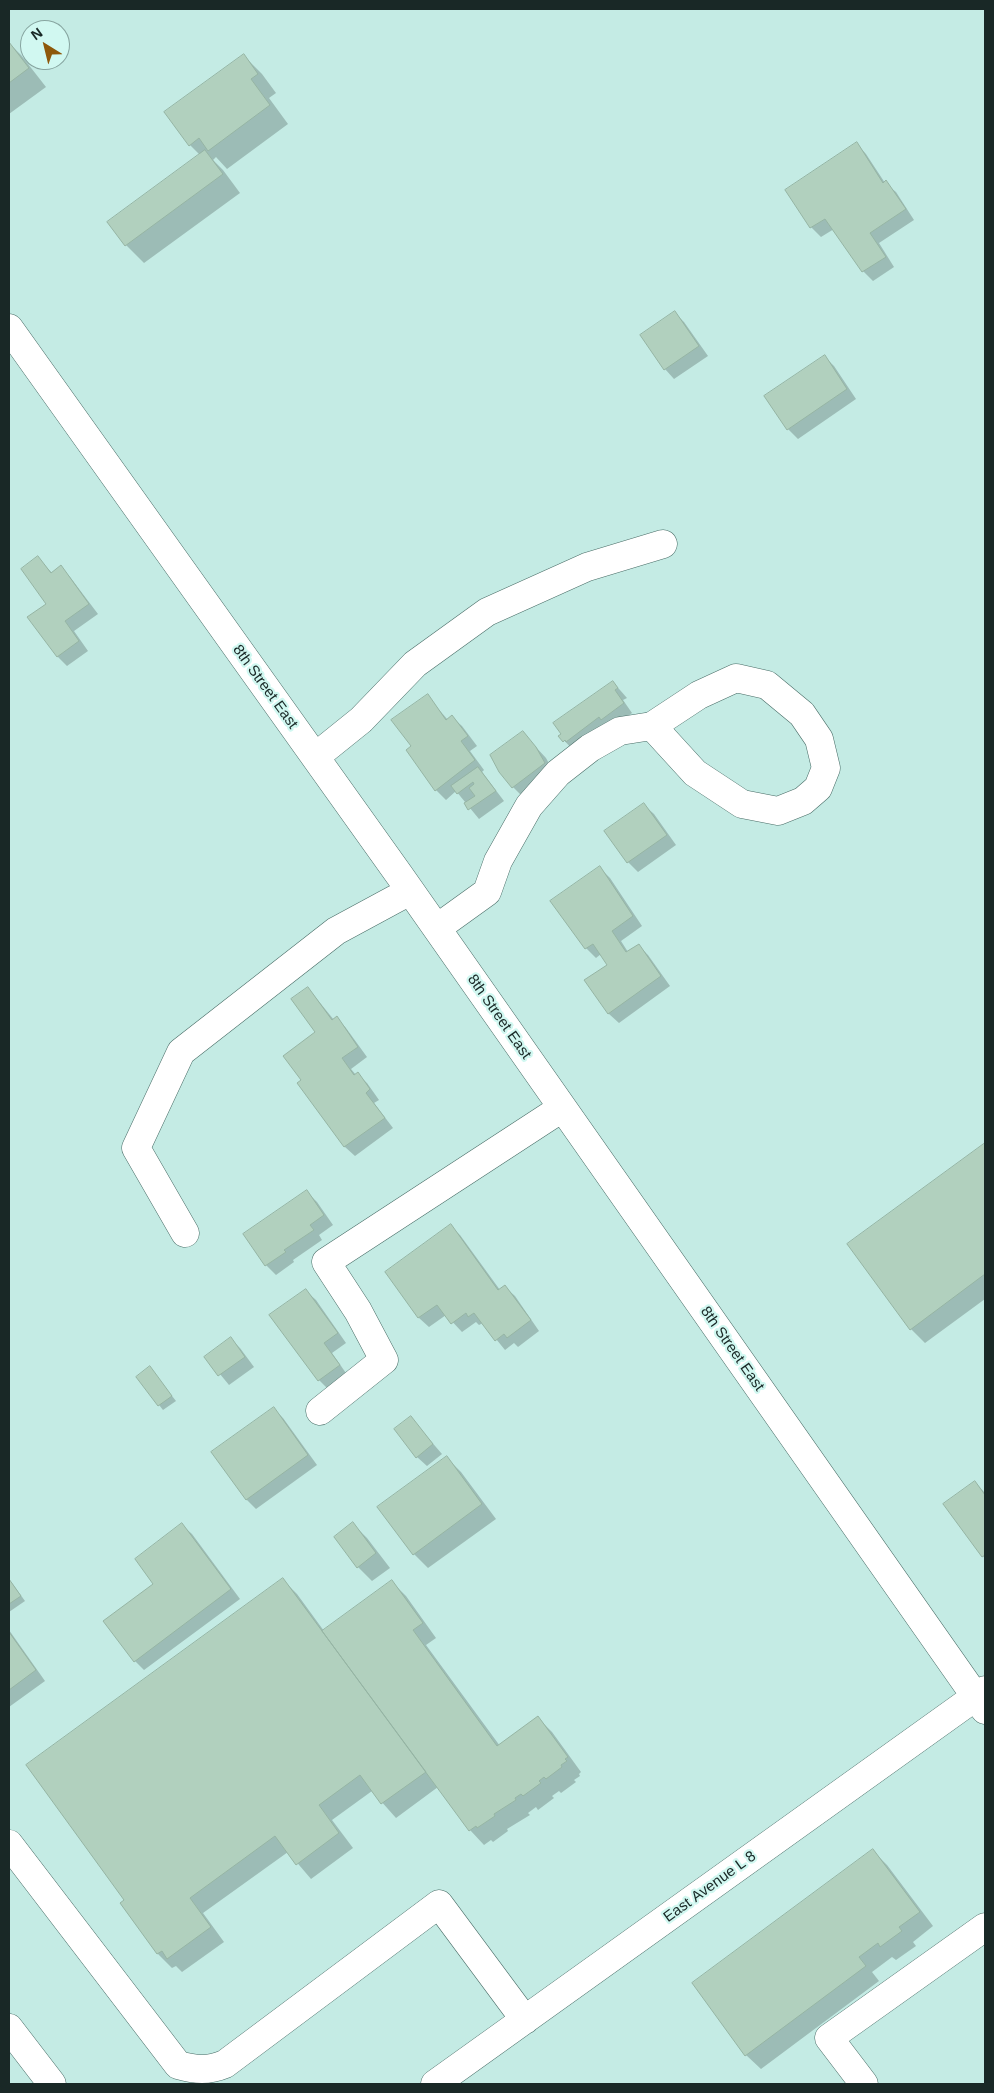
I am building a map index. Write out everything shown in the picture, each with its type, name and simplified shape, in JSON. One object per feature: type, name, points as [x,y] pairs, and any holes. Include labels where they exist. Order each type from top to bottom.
[{"type":"street","name":"8th Street East","points":[[9,328],[437,928],[562,1108],[982,1699]]},
{"type":"street","points":[[315,757],[361,720],[415,664],[487,612],[587,567],[663,544]]},
{"type":"street","points":[[437,928],[487,892],[498,862],[529,806],[558,773],[590,748],[620,731],[652,726],[699,695],[736,678],[767,685],[802,714],[819,739],[826,768],[818,788],[803,801],[778,811],[742,804],[695,773],[652,726]]},
{"type":"street","points":[[186,1233],[136,1148],[181,1052],[336,931],[410,891]]},
{"type":"street","points":[[320,1411],[384,1360],[358,1311],[326,1262],[562,1108]]},
{"type":"street","name":"East Avenue L 8","points":[[435,2084],[982,1699]]},
{"type":"street","points":[[9,1844],[178,2065],[196,2070],[211,2070],[225,2064],[439,1904],[525,2020]]},
{"type":"street","points":[[864,2084],[829,2038],[985,1927]]},
{"type":"street","points":[[9,2028],[52,2084]]},
{"type":"building","points":[[9,42],[20,56],[20,70],[26,70],[9,83]]},
{"type":"building","points":[[244,54],[258,74],[251,79],[270,105],[208,151],[199,138],[189,146],[164,112]]},
{"type":"building","points":[[857,142],[883,183],[886,180],[906,209],[870,233],[886,257],[862,272],[825,219],[810,228],[785,190]]},
{"type":"building","points":[[205,150],[223,174],[125,246],[107,222]]},
{"type":"building","points":[[675,311],[699,346],[664,370],[640,335]]},
{"type":"building","points":[[825,355],[847,389],[787,430],[764,396]]},
{"type":"building","points":[[38,556],[51,573],[61,565],[89,604],[65,621],[79,641],[57,657],[27,617],[46,604],[21,569]]},
{"type":"building","points":[[613,681],[618,688],[615,690],[624,703],[601,720],[599,717],[566,742],[565,740],[563,742],[558,736],[561,734],[553,723]]},
{"type":"building","points":[[428,694],[446,720],[452,715],[468,736],[461,741],[475,760],[435,791],[406,750],[411,746],[391,720]]},
{"type":"building","points":[[523,731],[536,747],[545,763],[512,788],[499,772],[490,755]]},
{"type":"building","points":[[478,767],[496,791],[468,810],[464,803],[475,796],[469,788],[474,784],[473,782],[457,794],[451,786]]},
{"type":"building","points":[[644,803],[667,835],[627,863],[604,831]]},
{"type":"building","points":[[600,866],[633,916],[612,931],[626,952],[639,944],[661,976],[608,1014],[584,980],[607,965],[593,944],[585,949],[550,901]]},
{"type":"building","points":[[308,987],[332,1020],[337,1016],[358,1047],[342,1058],[354,1075],[358,1072],[370,1089],[366,1093],[385,1118],[344,1147],[297,1083],[301,1080],[283,1056],[315,1032],[291,999]]},
{"type":"building","points":[[985,1143],[985,1274],[910,1330],[847,1244]]},
{"type":"building","points":[[307,1190],[324,1215],[310,1225],[314,1230],[284,1250],[286,1252],[265,1266],[243,1234]]},
{"type":"building","points":[[451,1224],[498,1290],[505,1285],[531,1320],[507,1338],[504,1334],[495,1341],[474,1313],[468,1317],[466,1313],[451,1324],[437,1305],[418,1318],[385,1272]]},
{"type":"building","points":[[306,1289],[338,1333],[324,1343],[340,1365],[318,1381],[269,1315]]},
{"type":"building","points":[[231,1337],[245,1357],[218,1376],[204,1357]]},
{"type":"building","points":[[150,1366],[172,1396],[158,1406],[136,1377]]},
{"type":"building","points":[[274,1407],[308,1455],[246,1500],[211,1452]]},
{"type":"building","points":[[411,1416],[433,1444],[416,1458],[394,1429]]},
{"type":"building","points":[[447,1456],[482,1504],[413,1555],[377,1507]]},
{"type":"building","points":[[975,1481],[985,1495],[985,1555],[982,1557],[943,1504]]},
{"type":"building","points":[[353,1522],[376,1553],[357,1568],[334,1537]]},
{"type":"building","points":[[182,1523],[231,1589],[134,1662],[103,1621],[153,1584],[135,1559]]},
{"type":"building","points":[[283,1578],[426,1772],[381,1804],[360,1775],[319,1805],[339,1833],[296,1865],[275,1836],[190,1898],[211,1927],[167,1959],[162,1951],[157,1954],[120,1903],[124,1900],[26,1765]]},
{"type":"building","points":[[9,1579],[21,1596],[9,1604]]},
{"type":"building","points":[[392,1580],[423,1623],[413,1630],[497,1746],[538,1716],[568,1757],[565,1759],[567,1761],[561,1765],[562,1767],[546,1779],[544,1777],[539,1781],[541,1783],[523,1796],[521,1794],[515,1798],[516,1800],[477,1828],[476,1826],[469,1831],[322,1631]]},
{"type":"building","points":[[9,1632],[36,1670],[9,1690]]},
{"type":"building","points":[[873,1849],[920,1912],[899,1927],[902,1931],[880,1947],[878,1943],[859,1957],[866,1966],[745,2056],[692,1983]]}]
